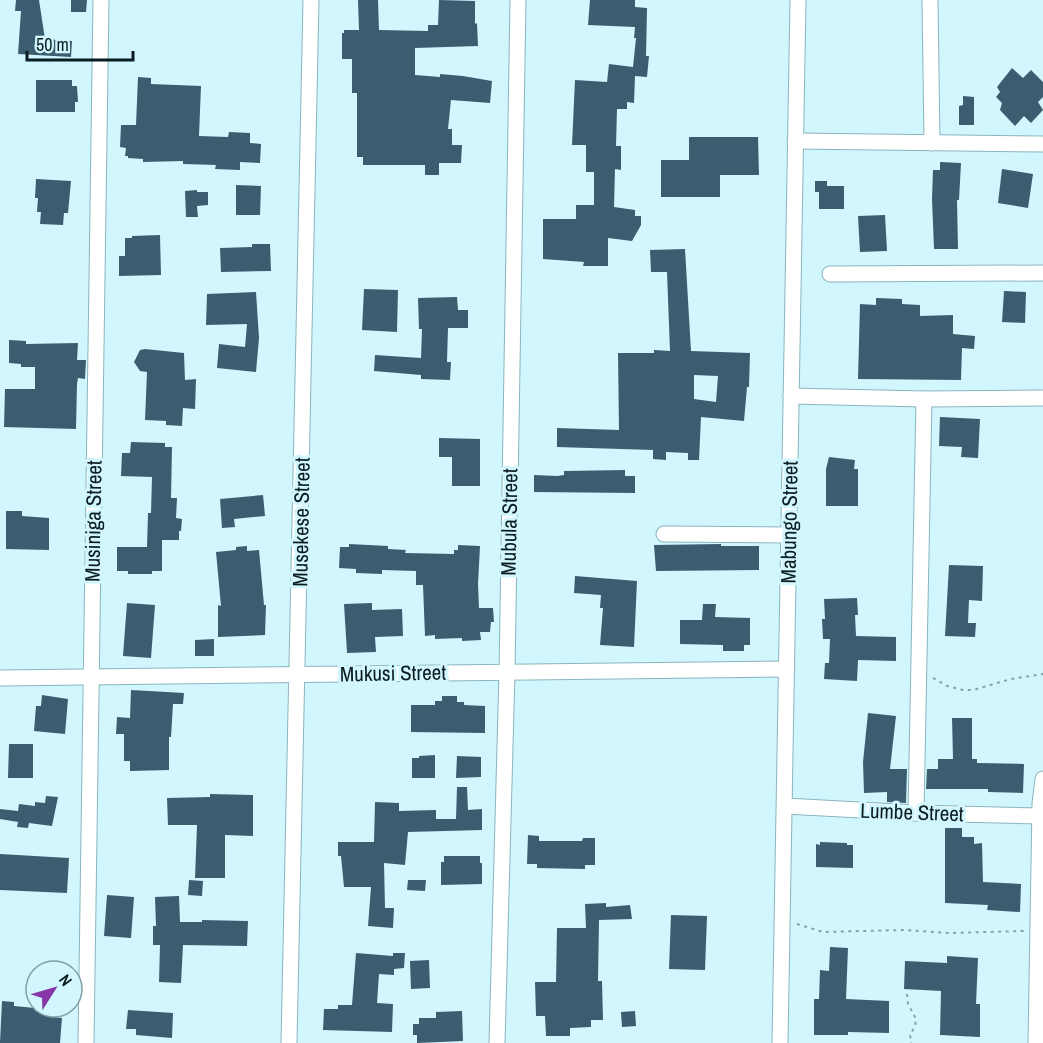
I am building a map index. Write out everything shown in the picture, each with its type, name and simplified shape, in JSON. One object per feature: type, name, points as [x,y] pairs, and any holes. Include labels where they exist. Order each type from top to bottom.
[{"type":"street","name":"Musiniga Street","points":[[86,1043],[101,0]]},
{"type":"street","name":"Musekese Street","points":[[289,1043],[311,0]]},
{"type":"street","name":"Mubula Street","points":[[497,1043],[507,672],[518,0]]},
{"type":"street","name":"Mabungo Street","points":[[780,1043],[798,0]]},
{"type":"street","points":[[930,0],[932,143]]},
{"type":"street","points":[[795,141],[1043,144]]},
{"type":"street","points":[[830,274],[1043,273]]},
{"type":"street","points":[[791,396],[1043,399]]},
{"type":"street","points":[[916,813],[924,399]]},
{"type":"street","points":[[664,534],[789,535]]},
{"type":"street","name":"Mukusi Street","points":[[0,678],[787,669]]},
{"type":"street","points":[[1036,1043],[1043,779]]},
{"type":"street","name":"Lumbe Street","points":[[785,806],[916,813],[1041,808]]},
{"type":"path","points":[[920,670],[947,686],[963,690],[1043,674]]},
{"type":"path","points":[[782,920],[824,932],[903,930],[950,933],[1039,930]]},
{"type":"path","points":[[907,994],[908,1004],[916,1018],[915,1027],[910,1034],[911,1043]]},
{"type":"building","points":[[16,0],[39,0],[45,39],[72,41],[71,57],[18,54],[21,11],[15,11]]},
{"type":"building","points":[[71,0],[87,0],[86,12],[71,12]]},
{"type":"building","points":[[358,0],[378,0],[379,30],[428,31],[428,25],[438,25],[439,0],[475,1],[478,46],[415,48],[415,75],[440,77],[440,74],[492,81],[490,103],[451,100],[448,129],[452,129],[452,145],[462,145],[461,163],[439,163],[439,175],[425,175],[425,165],[363,165],[363,157],[357,157],[357,93],[352,93],[352,59],[342,59],[342,33],[344,30],[359,30]]},
{"type":"building","points":[[590,0],[635,0],[635,7],[647,8],[646,56],[649,56],[647,77],[635,76],[634,103],[627,102],[627,109],[617,109],[616,146],[621,146],[621,170],[615,169],[614,207],[635,210],[635,216],[641,216],[641,225],[632,241],[608,238],[608,266],[583,266],[584,262],[543,259],[543,219],[576,219],[576,205],[594,205],[594,172],[586,172],[586,145],[572,145],[575,80],[607,82],[609,64],[633,67],[635,27],[588,25]]},
{"type":"building","points":[[1012,68],[1023,78],[1031,70],[1043,82],[1043,97],[1038,102],[1043,110],[1031,123],[1024,116],[1015,126],[1000,110],[1002,103],[996,97],[1000,92],[997,87]]},
{"type":"building","points":[[138,77],[151,78],[151,84],[201,86],[199,136],[228,137],[229,132],[250,133],[250,143],[261,144],[260,163],[240,162],[240,170],[215,169],[216,165],[183,164],[183,161],[143,162],[143,159],[125,156],[126,148],[120,147],[121,125],[136,125]]},
{"type":"building","points":[[36,80],[72,80],[72,86],[77,86],[78,102],[75,102],[75,112],[36,112]]},
{"type":"building","points":[[963,96],[974,97],[974,125],[959,125],[959,106],[963,105]]},
{"type":"building","points":[[689,137],[758,137],[759,175],[720,175],[720,197],[661,197],[661,160],[689,160]]},
{"type":"building","points":[[940,162],[961,163],[959,200],[957,200],[958,249],[934,249],[933,170],[940,170]]},
{"type":"building","points":[[1002,169],[1033,174],[1028,208],[998,203]]},
{"type":"building","points":[[36,179],[71,181],[68,213],[64,213],[63,225],[40,224],[41,212],[37,212],[38,198],[35,198]]},
{"type":"building","points":[[815,181],[827,181],[827,186],[844,186],[844,209],[819,209],[819,192],[815,192]]},
{"type":"building","points":[[236,185],[261,186],[260,215],[236,215]]},
{"type":"building","points":[[197,190],[197,192],[208,192],[208,205],[197,206],[198,217],[186,217],[185,191]]},
{"type":"building","points":[[885,215],[887,251],[860,252],[858,216]]},
{"type":"building","points":[[160,235],[161,275],[119,276],[119,256],[125,256],[125,238]]},
{"type":"building","points":[[252,244],[270,244],[271,271],[221,272],[220,248],[252,247]]},
{"type":"building","points":[[685,249],[691,351],[750,353],[749,387],[747,387],[744,421],[701,417],[699,460],[688,460],[688,453],[666,452],[666,460],[653,459],[653,450],[557,447],[557,428],[619,430],[618,353],[670,351],[667,272],[651,272],[650,250]],"holes":[[[694,375],[718,376],[716,402],[694,399]]]},
{"type":"building","points":[[364,289],[398,290],[397,332],[362,330]]},
{"type":"building","points":[[1004,291],[1026,292],[1025,323],[1002,322]]},
{"type":"building","points":[[256,292],[259,338],[256,372],[217,368],[219,344],[245,347],[247,324],[206,325],[207,294]]},
{"type":"building","points":[[457,297],[458,310],[468,310],[468,328],[448,328],[447,362],[451,362],[450,380],[421,379],[421,375],[374,371],[375,355],[421,358],[422,329],[419,329],[418,298]]},
{"type":"building","points":[[876,298],[902,299],[902,304],[920,305],[920,316],[953,315],[953,334],[975,336],[974,349],[962,348],[961,380],[858,379],[860,304],[876,305]]},
{"type":"building","points":[[9,340],[26,341],[26,344],[78,343],[77,360],[86,360],[85,379],[78,378],[77,384],[76,429],[4,427],[5,389],[35,389],[35,367],[21,367],[21,364],[9,363]]},
{"type":"building","points":[[140,350],[184,353],[185,380],[196,379],[195,409],[183,408],[182,426],[166,425],[166,421],[145,420],[147,372],[140,371],[134,362]]},
{"type":"building","points":[[940,417],[980,419],[978,458],[961,457],[962,447],[939,446]]},
{"type":"building","points":[[439,438],[480,439],[480,486],[452,486],[452,457],[439,457]]},
{"type":"building","points":[[131,442],[165,443],[165,447],[172,447],[171,498],[177,498],[176,518],[182,519],[181,531],[179,531],[179,540],[162,540],[162,571],[152,571],[152,574],[128,574],[128,571],[117,571],[117,547],[147,547],[148,513],[151,513],[152,477],[121,476],[122,453],[130,453]]},
{"type":"building","points":[[829,457],[855,460],[854,469],[858,469],[858,506],[826,506],[826,469]]},
{"type":"building","points":[[625,470],[625,476],[635,476],[635,493],[534,492],[534,475],[557,476],[564,475],[564,471]]},
{"type":"building","points":[[263,495],[265,516],[234,519],[235,527],[222,528],[220,499]]},
{"type":"building","points":[[6,511],[22,511],[22,516],[49,518],[49,550],[6,549]]},
{"type":"building","points":[[349,544],[388,546],[388,549],[406,550],[405,553],[454,554],[454,550],[458,550],[458,545],[480,546],[479,608],[493,608],[494,622],[491,622],[490,632],[480,632],[481,640],[462,641],[462,638],[435,639],[435,635],[425,636],[423,585],[416,585],[416,571],[382,570],[382,574],[356,573],[356,569],[339,568],[340,547],[349,547]]},
{"type":"building","points":[[721,544],[721,546],[759,546],[759,570],[656,571],[654,545]]},
{"type":"building","points":[[247,546],[247,551],[259,550],[264,605],[266,605],[265,635],[218,637],[218,605],[221,606],[216,552],[236,550],[236,547]]},
{"type":"building","points":[[949,565],[983,566],[982,601],[969,600],[968,623],[976,623],[975,637],[945,636]]},
{"type":"building","points":[[575,576],[637,581],[634,647],[600,645],[603,608],[600,608],[601,595],[574,593]]},
{"type":"building","points":[[857,598],[856,636],[896,637],[896,661],[858,660],[857,681],[824,679],[825,663],[829,663],[830,639],[823,639],[824,599]]},
{"type":"building","points":[[127,603],[155,605],[151,658],[123,656]]},
{"type":"building","points":[[372,603],[372,610],[402,609],[403,636],[375,637],[376,652],[347,653],[344,604]]},
{"type":"building","points":[[703,604],[716,604],[715,617],[750,618],[750,645],[744,645],[744,651],[723,651],[723,645],[680,644],[680,620],[702,620]]},
{"type":"building","points":[[214,639],[214,656],[195,656],[195,640]]},
{"type":"building","points":[[131,690],[184,693],[183,704],[173,704],[171,737],[169,737],[169,770],[130,771],[130,761],[124,761],[124,734],[116,734],[117,717],[130,718]]},
{"type":"building","points":[[42,695],[68,699],[65,734],[34,731],[36,706],[41,706]]},
{"type":"building","points":[[442,696],[457,696],[457,702],[464,702],[464,705],[485,706],[485,733],[411,732],[411,705],[435,705],[435,701],[442,701]]},
{"type":"building","points":[[868,713],[896,716],[890,769],[907,769],[906,803],[887,802],[887,792],[864,793],[863,762]]},
{"type":"building","points":[[952,718],[972,718],[972,759],[977,759],[977,763],[1024,764],[1023,793],[988,792],[988,789],[926,789],[927,769],[938,769],[938,759],[953,759]]},
{"type":"building","points":[[9,744],[33,744],[33,778],[8,778]]},
{"type":"building","points":[[435,755],[435,778],[412,778],[412,758]]},
{"type":"building","points":[[457,756],[481,757],[481,777],[456,778]]},
{"type":"building","points":[[457,787],[467,787],[468,810],[482,809],[482,830],[408,832],[405,865],[384,863],[385,908],[394,908],[393,928],[368,926],[371,887],[344,887],[341,856],[338,856],[338,842],[374,842],[375,802],[399,803],[399,811],[436,810],[436,819],[456,819]]},
{"type":"building","points":[[210,794],[253,795],[253,836],[225,835],[225,878],[195,878],[197,825],[168,825],[167,798],[210,797]]},
{"type":"building","points":[[46,796],[58,797],[52,826],[29,823],[28,828],[17,827],[18,822],[0,819],[0,809],[18,811],[19,804],[35,806],[35,802],[45,803]]},
{"type":"building","points":[[945,828],[962,828],[962,837],[974,837],[974,844],[982,843],[983,882],[1021,884],[1020,912],[987,910],[988,905],[945,903]]},
{"type":"building","points":[[528,835],[539,836],[539,841],[582,841],[583,838],[595,838],[595,865],[585,865],[585,869],[537,868],[537,864],[527,864]]},
{"type":"building","points":[[820,842],[853,845],[853,868],[816,867],[816,844],[820,845]]},
{"type":"building","points":[[0,854],[69,858],[67,893],[0,890]]},
{"type":"building","points":[[444,856],[480,856],[482,884],[441,885],[441,862],[444,862]]},
{"type":"building","points":[[189,880],[203,881],[202,896],[188,895]]},
{"type":"building","points":[[408,880],[426,880],[425,891],[407,890]]},
{"type":"building","points":[[107,895],[134,897],[131,938],[104,936]]},
{"type":"building","points":[[179,896],[180,922],[248,921],[247,946],[183,945],[181,983],[159,982],[160,945],[153,945],[153,926],[156,926],[155,897]]},
{"type":"building","points":[[606,903],[606,907],[630,905],[632,919],[599,920],[598,981],[602,981],[603,1020],[591,1020],[591,1027],[570,1028],[570,1036],[546,1036],[545,1016],[536,1016],[535,982],[556,982],[557,928],[586,928],[585,904]]},
{"type":"building","points":[[671,915],[707,916],[705,970],[669,969]]},
{"type":"building","points":[[830,947],[848,948],[846,999],[889,1001],[889,1033],[848,1032],[848,1035],[814,1035],[814,999],[819,999],[820,970],[829,971]]},
{"type":"building","points":[[356,953],[393,956],[393,953],[405,953],[404,968],[394,969],[394,975],[379,974],[377,1003],[393,1004],[392,1032],[323,1030],[324,1009],[338,1009],[338,1005],[352,1005]]},
{"type":"building","points":[[947,956],[978,958],[976,1004],[980,1004],[980,1037],[940,1035],[941,991],[904,989],[905,961],[947,963]]},
{"type":"building","points":[[429,960],[430,988],[411,989],[410,961]]},
{"type":"building","points":[[2,1001],[14,1002],[14,1006],[24,1007],[24,1019],[62,1019],[60,1043],[0,1043]]},
{"type":"building","points":[[128,1010],[173,1013],[172,1038],[136,1035],[136,1029],[126,1029]]},
{"type":"building","points":[[462,1011],[463,1041],[417,1043],[417,1035],[413,1035],[413,1024],[419,1024],[419,1018],[436,1018],[436,1012]]},
{"type":"building","points":[[635,1011],[636,1026],[622,1027],[621,1012]]}]
